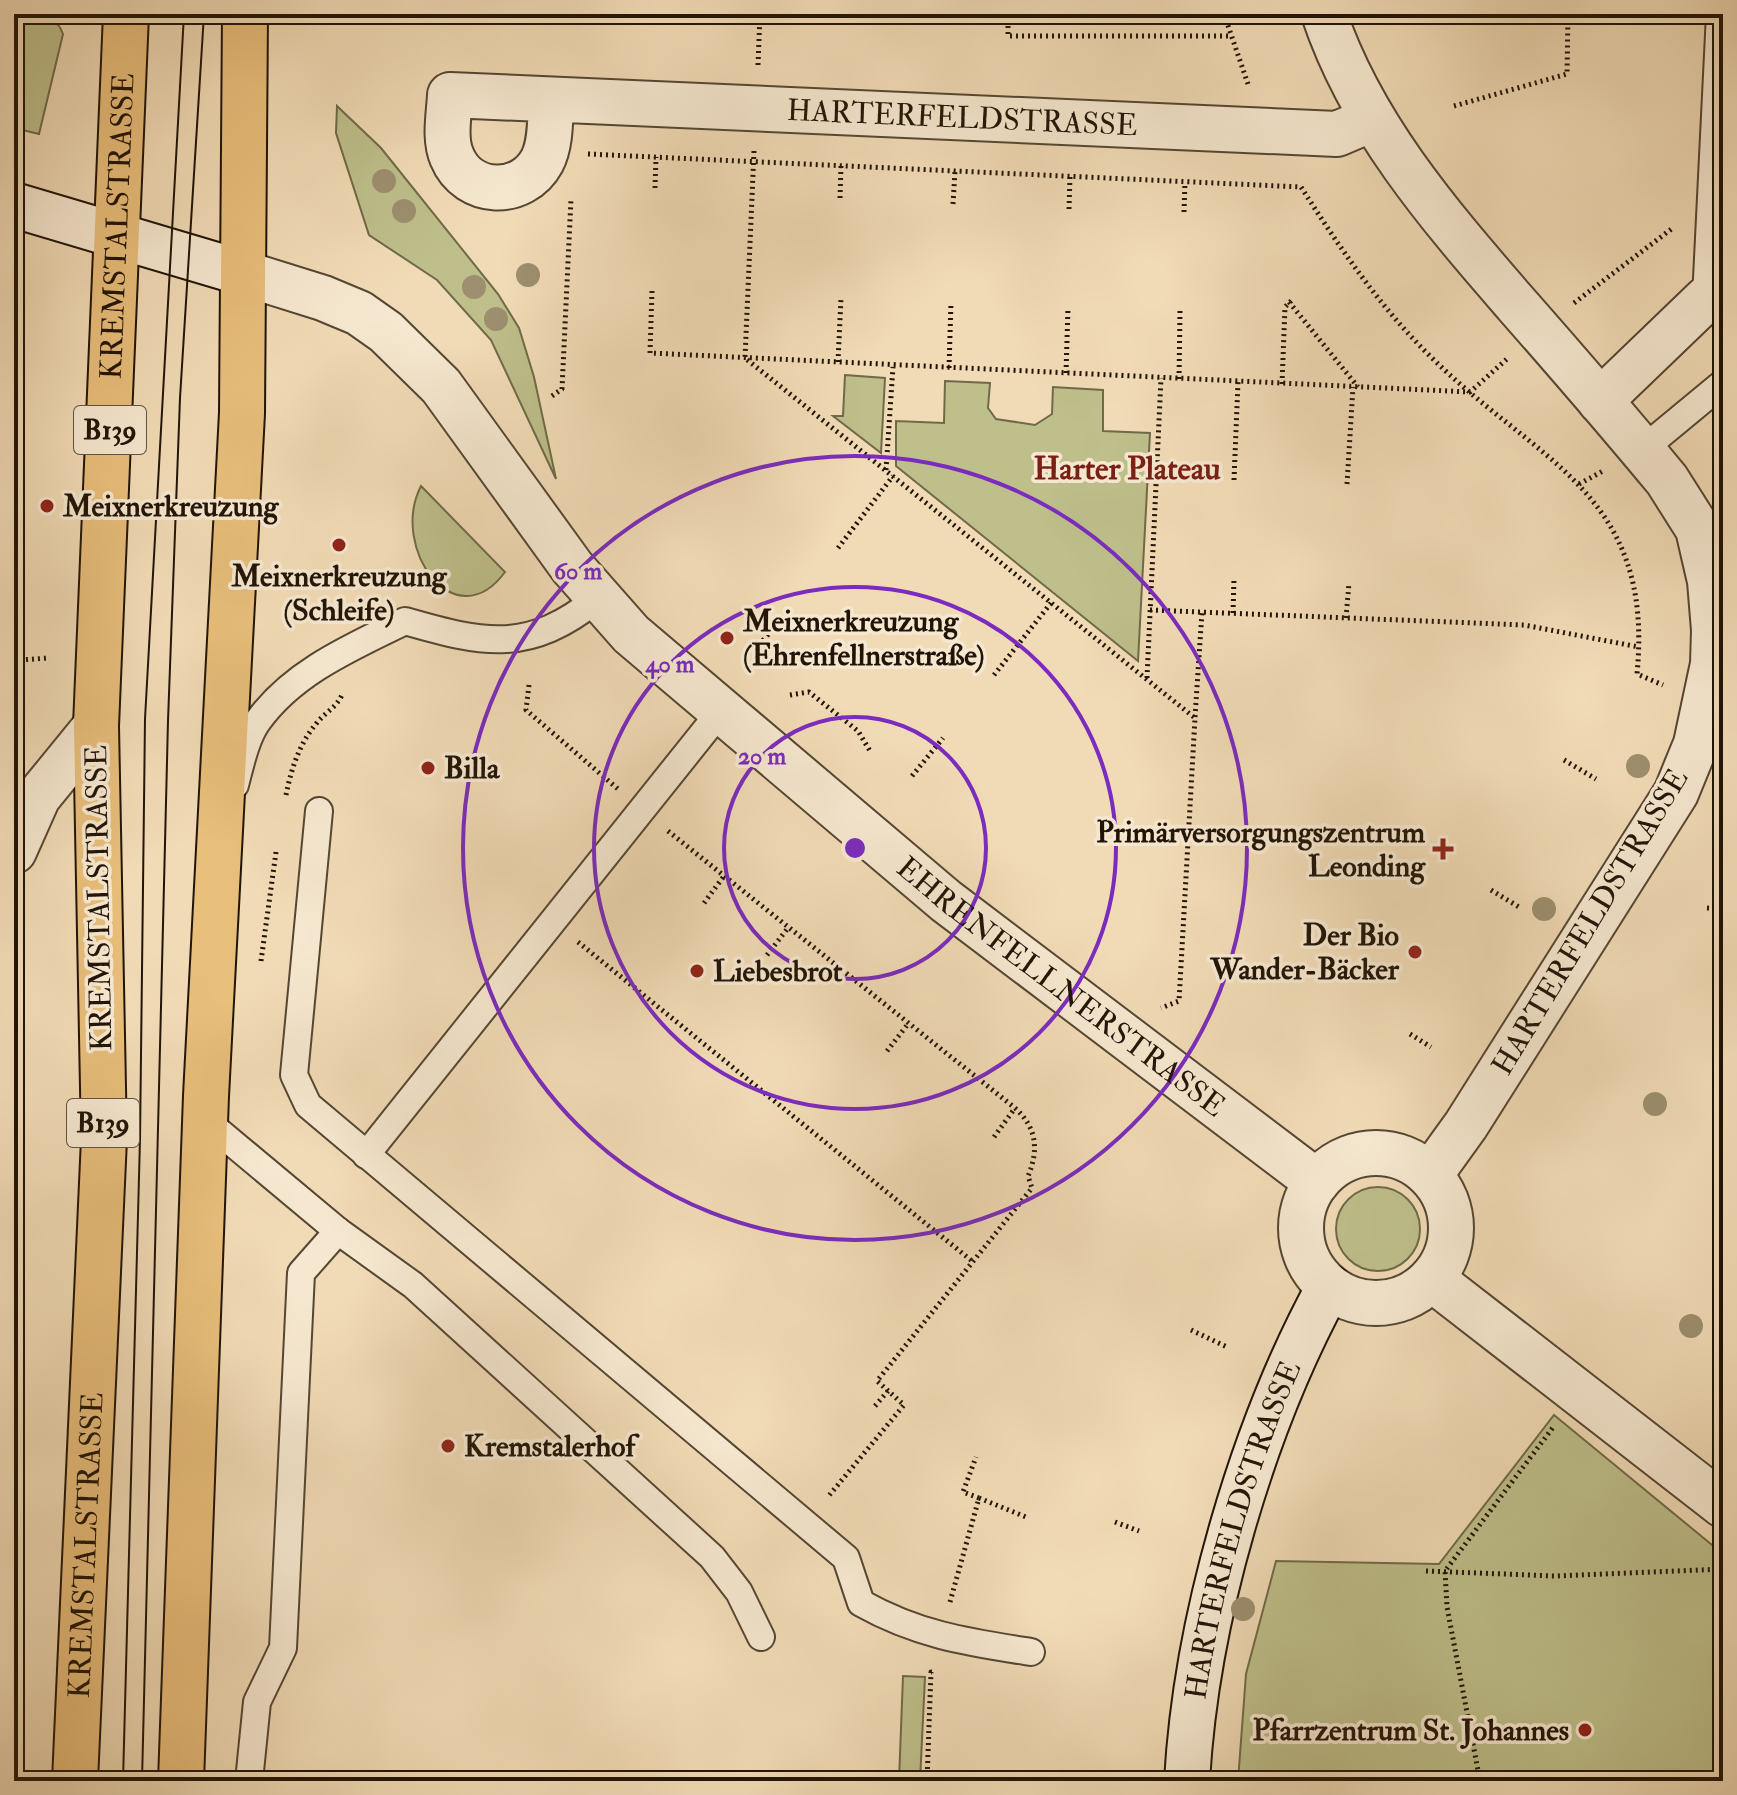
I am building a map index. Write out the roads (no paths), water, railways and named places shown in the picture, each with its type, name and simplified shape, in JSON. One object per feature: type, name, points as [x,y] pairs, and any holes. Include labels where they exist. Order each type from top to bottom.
[{"type":"main road","name":"KREMSTALSTRASSE","points":[[75,1781],[104,1139],[96,726],[126,14]]},
{"type":"main road","points":[[181,1781],[205,1120],[242,413],[245,14]]},
{"type":"street","name":"HARTERFELDSTRASSE","points":[[1324,14],[1334,44],[1372,119],[1437,213],[1667,480],[1698,529],[1710,581],[1714,630],[1714,707],[1676,793],[1466,1125],[1430,1175]]},
{"type":"street","name":"HARTERFELDSTRASSE","points":[[551,100],[1337,134],[1372,119]]},
{"type":"street","name":"EHRENFELLNERSTRASSE","points":[[14,205],[323,298],[359,313],[386,332],[441,386],[598,598],[631,634],[946,901],[1317,1182]]},
{"type":"street","points":[[1600,401],[1714,295]]},
{"type":"street","points":[[14,851],[38,797],[96,726]]},
{"type":"street","points":[[1381,1153],[1405,1158],[1430,1175],[1442,1189],[1452,1225],[1450,1246],[1432,1279],[1407,1297],[1381,1303],[1343,1296],[1329,1287],[1314,1271],[1304,1250],[1301,1229],[1305,1204],[1317,1182],[1335,1165],[1358,1155],[1381,1153]]},
{"type":"street","points":[[1432,1279],[1723,1505]]},
{"type":"street","name":"HARTERFELDSTRASSE","points":[[1187,1781],[1200,1661],[1220,1574],[1263,1437],[1301,1338],[1329,1287]]},
{"type":"lane","points":[[1714,295],[1710,200],[1720,14]]},
{"type":"lane","points":[[1642,450],[1723,383]]},
{"type":"lane","points":[[217,871],[235,783],[256,723],[284,692],[332,657],[405,621],[463,638],[513,640],[567,623],[598,598]]},
{"type":"lane","points":[[366,1155],[720,712]]},
{"type":"lane","points":[[319,811],[294,1075],[308,1105],[846,1558],[861,1603],[896,1623],[941,1638],[1031,1652]]},
{"type":"lane","points":[[205,1120],[338,1231],[413,1285],[712,1557],[739,1592],[761,1637]]},
{"type":"lane","points":[[249,1781],[257,1702],[283,1648],[301,1273],[338,1231]]},
{"type":"tram line","points":[[123,1781],[140,1139],[145,719],[184,14]]},
{"type":"tram line","points":[[142,1781],[168,721],[180,398],[204,14]]},
{"type":"place","name":"Meixnerkreuzung","points":[[47,506]]},
{"type":"place","name":"Meixnerkreuzung (Schleife)","points":[[339,545]]},
{"type":"place","name":"Meixnerkreuzung (Ehrenfellnerstraße)","points":[[727,638]]},
{"type":"place","name":"Billa","points":[[428,768]]},
{"type":"place","name":"Primärversorgungszentrum Leonding","points":[[1443,849]]},
{"type":"place","name":"Der Bio Wander-Bäcker","points":[[1415,952]]},
{"type":"place","name":"Liebesbrot","points":[[697,971]]},
{"type":"place","name":"Kremstalerhof","points":[[448,1446]]},
{"type":"place","name":"Pfarrzentrum St. Johannes","points":[[1585,1730]]},
{"type":"district","name":"Harter Plateau","points":[[1127,469]]}]
